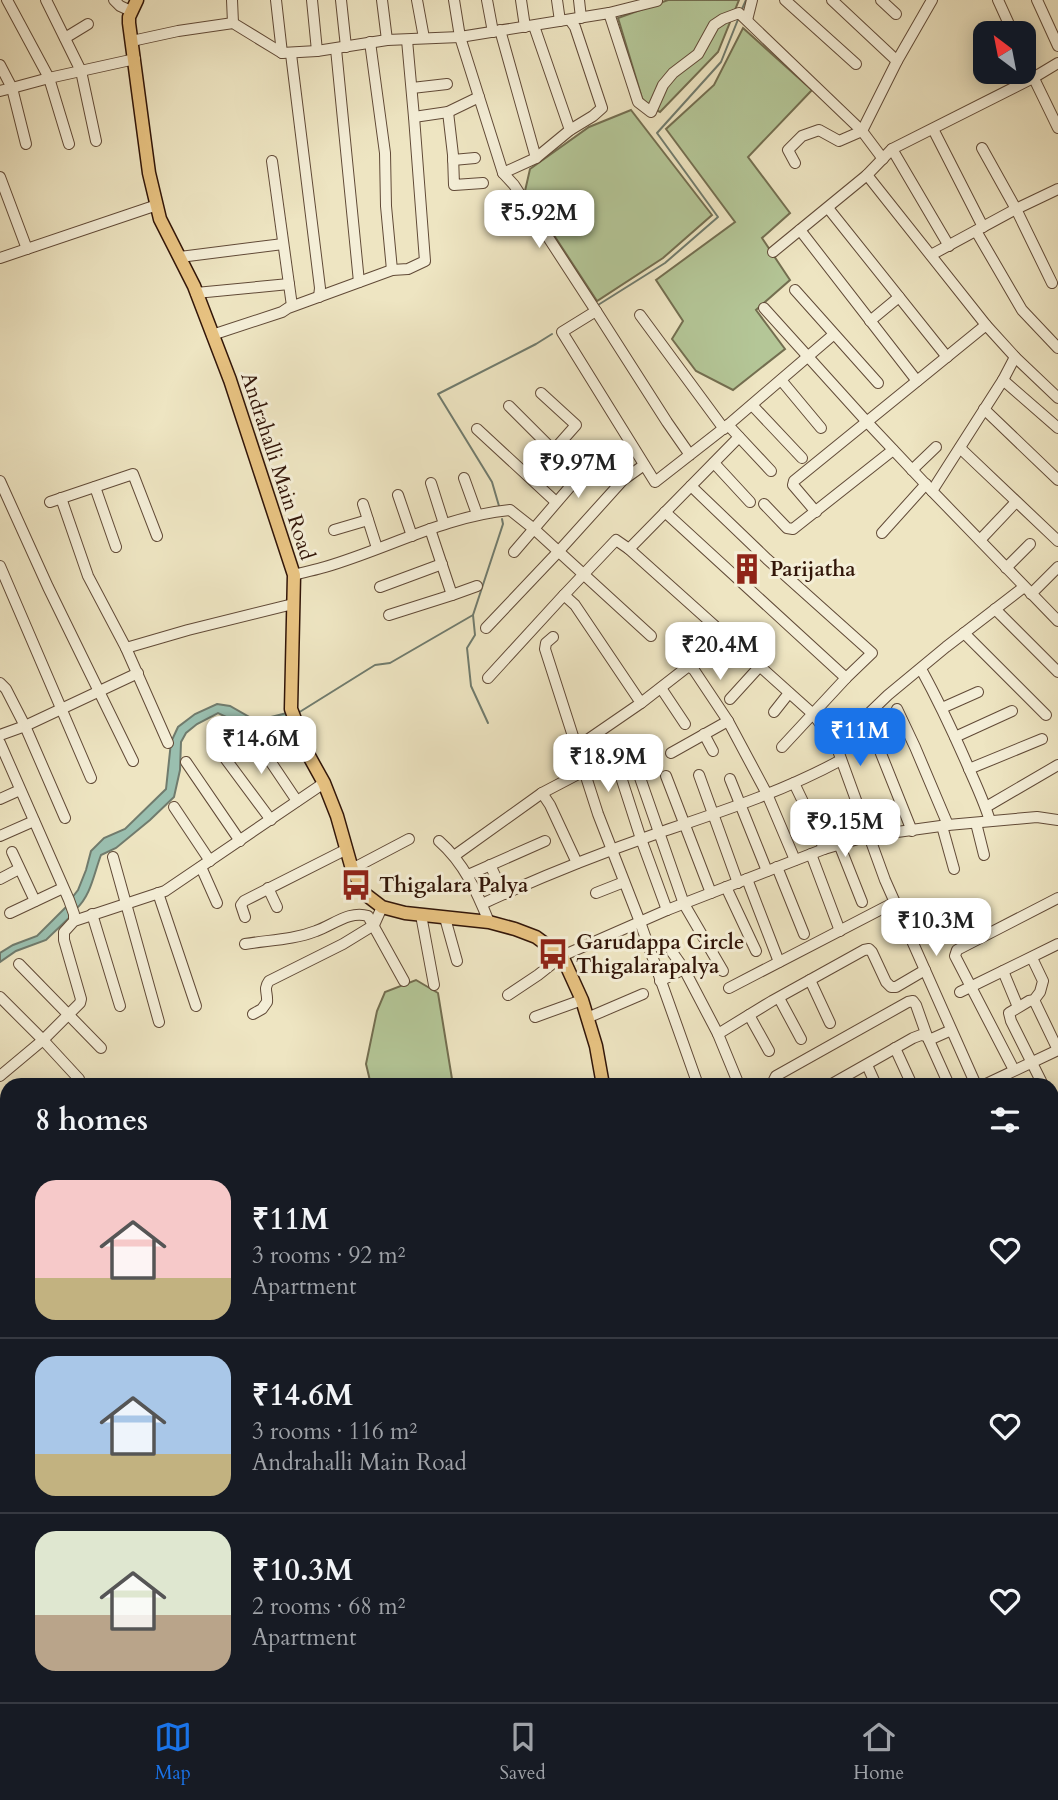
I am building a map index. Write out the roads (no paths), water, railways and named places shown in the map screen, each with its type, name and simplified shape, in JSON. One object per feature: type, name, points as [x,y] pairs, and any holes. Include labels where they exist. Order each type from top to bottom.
[{"type":"main road","name":"Andrahalli Main Road","points":[[134,6],[129,23],[149,173],[160,219],[196,293],[229,380],[294,575],[291,709],[337,816],[352,869],[365,894],[382,907]]},
{"type":"main road","points":[[382,907],[405,913],[489,922],[515,929],[536,937],[562,956],[582,1000],[596,1046],[602,1078]]},
{"type":"street","points":[[7,0],[49,78],[69,144]]},
{"type":"street","points":[[46,0],[81,71],[96,141]]},
{"type":"street","points":[[114,0],[120,6],[134,6]]},
{"type":"street","points":[[232,0],[233,23]]},
{"type":"street","points":[[276,0],[320,288],[318,297]]},
{"type":"street","points":[[312,0],[317,51]]},
{"type":"street","points":[[341,0],[341,48],[359,282]]},
{"type":"street","points":[[382,0],[387,40]]},
{"type":"street","points":[[417,0],[424,38]]},
{"type":"street","points":[[454,0],[460,37],[503,173],[520,193],[690,455]]},
{"type":"street","points":[[488,0],[537,158]]},
{"type":"street","points":[[521,0],[570,130]]},
{"type":"street","points":[[503,173],[537,158],[602,108],[575,27],[557,0]]},
{"type":"street","points":[[570,20],[579,0]]},
{"type":"street","points":[[743,16],[752,0]]},
{"type":"street","points":[[785,0],[856,64]]},
{"type":"street","points":[[832,0],[897,61]]},
{"type":"street","points":[[881,0],[896,14]]},
{"type":"street","points":[[795,163],[788,150],[802,136],[819,130],[839,141],[862,131],[897,61],[932,0]]},
{"type":"street","points":[[998,0],[1008,21]]},
{"type":"street","points":[[1037,0],[1058,46]]},
{"type":"street","points":[[132,41],[233,23],[286,54],[387,40],[460,37],[609,13],[657,1]]},
{"type":"street","points":[[609,13],[638,102],[651,112],[663,85],[673,73],[698,54],[714,25],[723,19],[743,16]]},
{"type":"street","points":[[743,16],[862,131],[883,159]]},
{"type":"street","points":[[65,37],[88,24]]},
{"type":"street","points":[[212,335],[282,312],[392,270],[408,270],[425,261],[407,40]]},
{"type":"street","points":[[370,42],[384,153],[392,270]]},
{"type":"street","points":[[0,91],[135,59]]},
{"type":"street","points":[[1036,76],[1058,63]]},
{"type":"street","points":[[0,65],[12,88],[26,144]]},
{"type":"street","points":[[412,88],[447,84]]},
{"type":"street","points":[[773,252],[867,175],[892,149],[1021,84]]},
{"type":"street","points":[[1036,84],[1058,128]]},
{"type":"street","points":[[414,117],[448,112],[479,97]]},
{"type":"street","points":[[448,112],[454,185],[483,183]]},
{"type":"street","points":[[933,129],[979,228],[1022,310],[1058,348]]},
{"type":"street","points":[[982,148],[1016,209],[1052,283]]},
{"type":"street","points":[[892,149],[949,246]]},
{"type":"street","points":[[453,160],[475,158]]},
{"type":"street","points":[[272,161],[292,306]]},
{"type":"street","points":[[867,175],[986,324],[1015,357],[1058,398]]},
{"type":"street","points":[[0,177],[27,249]]},
{"type":"street","points":[[931,255],[1058,189]]},
{"type":"street","points":[[0,258],[157,205]]},
{"type":"street","points":[[828,208],[947,357]]},
{"type":"street","points":[[800,230],[917,381]]},
{"type":"street","points":[[180,257],[283,244]]},
{"type":"street","points":[[196,293],[289,284]]},
{"type":"street","points":[[794,290],[878,383]]},
{"type":"street","points":[[870,320],[899,298]]},
{"type":"street","points":[[764,309],[893,450],[1057,619]]},
{"type":"street","points":[[596,311],[562,332],[655,482],[752,405],[833,335]]},
{"type":"street","points":[[640,315],[725,427],[739,437],[771,471]]},
{"type":"street","points":[[816,512],[793,485],[794,481],[986,324]]},
{"type":"street","points":[[882,533],[929,488],[960,448],[1015,357]]},
{"type":"street","points":[[780,380],[821,428]]},
{"type":"street","points":[[1003,380],[1058,429]]},
{"type":"street","points":[[541,393],[576,425],[553,451]]},
{"type":"street","points":[[752,405],[802,458]]},
{"type":"street","points":[[509,406],[579,476]]},
{"type":"street","points":[[985,409],[1058,480]]},
{"type":"street","points":[[477,429],[556,502]]},
{"type":"street","points":[[629,549],[739,437]]},
{"type":"street","points":[[912,470],[936,447]]},
{"type":"street","points":[[960,448],[1058,541]]},
{"type":"street","points":[[764,504],[787,528],[793,529],[893,450]]},
{"type":"street","points":[[514,552],[599,453]]},
{"type":"street","points":[[714,463],[750,502]]},
{"type":"street","points":[[486,628],[623,480],[644,465]]},
{"type":"street","points":[[157,536],[133,474],[55,500],[88,576],[138,673],[168,743]]},
{"type":"street","points":[[464,478],[477,514]]},
{"type":"street","points":[[0,481],[48,587],[133,761]]},
{"type":"street","points":[[431,483],[444,524]]},
{"type":"street","points":[[691,486],[767,559],[872,653],[782,747]]},
{"type":"street","points":[[95,487],[116,547]]},
{"type":"street","points":[[398,495],[412,536]]},
{"type":"street","points":[[980,540],[1016,502]]},
{"type":"street","points":[[363,504],[377,548]]},
{"type":"street","points":[[294,575],[326,567],[444,524],[477,514],[510,509],[651,636]]},
{"type":"street","points":[[665,512],[846,678]]},
{"type":"street","points":[[334,530],[368,520]]},
{"type":"street","points":[[430,529],[452,594]]},
{"type":"street","points":[[488,678],[616,540],[629,549],[813,714],[836,745],[895,902],[973,1078]]},
{"type":"street","points":[[1006,568],[1030,544]]},
{"type":"street","points":[[380,587],[442,564]]},
{"type":"street","points":[[0,566],[92,778]]},
{"type":"street","points":[[836,745],[888,695],[964,633],[1058,567]]},
{"type":"street","points":[[389,615],[477,586]]},
{"type":"street","points":[[564,595],[575,605],[641,704]]},
{"type":"street","points":[[126,648],[293,604]]},
{"type":"street","points":[[995,609],[1058,672]]},
{"type":"street","points":[[964,633],[1046,715]]},
{"type":"street","points":[[553,637],[546,643],[545,649],[584,771],[695,1078]]},
{"type":"street","points":[[730,699],[760,666]]},
{"type":"street","points":[[577,747],[690,667],[728,721],[767,794],[795,860]]},
{"type":"street","points":[[921,669],[942,708],[990,821]]},
{"type":"street","points":[[0,735],[138,673]]},
{"type":"street","points":[[0,683],[6,688],[65,818]]},
{"type":"street","points":[[661,688],[685,724]]},
{"type":"street","points":[[942,708],[978,692]]},
{"type":"street","points":[[774,712],[789,693]]},
{"type":"street","points":[[897,709],[915,747],[945,826],[954,869]]},
{"type":"street","points":[[955,737],[1012,711]]},
{"type":"street","points":[[671,753],[728,721]]},
{"type":"street","points":[[704,734],[713,751]]},
{"type":"street","points":[[874,736],[912,831]]},
{"type":"street","points":[[969,769],[1042,739]]},
{"type":"street","points":[[213,741],[271,820]]},
{"type":"street","points":[[223,756],[246,741],[253,741],[262,749],[297,801]]},
{"type":"street","points":[[0,743],[69,900],[74,918]]},
{"type":"street","points":[[482,904],[578,863],[767,794],[841,760]]},
{"type":"street","points":[[186,762],[240,841]]},
{"type":"street","points":[[986,807],[1058,765]]},
{"type":"street","points":[[454,856],[542,793],[584,771]]},
{"type":"street","points":[[638,772],[684,904],[723,971]]},
{"type":"street","points":[[699,775],[742,881],[779,962]]},
{"type":"street","points":[[666,776],[711,893]]},
{"type":"street","points":[[621,777],[667,910]]},
{"type":"street","points":[[730,779],[804,934]]},
{"type":"street","points":[[0,1076],[43,1040],[80,1003],[64,940],[64,932],[74,918],[165,891],[324,783]]},
{"type":"street","points":[[794,783],[824,849]]},
{"type":"street","points":[[0,799],[20,790]]},
{"type":"street","points":[[542,793],[578,863]]},
{"type":"street","points":[[174,807],[206,864],[217,903]]},
{"type":"street","points":[[508,995],[562,956],[667,910],[839,844],[869,836],[990,821],[1037,817],[1058,820]]},
{"type":"street","points":[[0,836],[34,821]]},
{"type":"street","points":[[976,823],[984,855]]},
{"type":"street","points":[[352,869],[409,839]]},
{"type":"street","points":[[439,841],[468,875],[489,922]]},
{"type":"street","points":[[468,875],[545,841]]},
{"type":"street","points":[[839,844],[862,902]]},
{"type":"street","points":[[245,917],[241,903],[347,849]]},
{"type":"street","points":[[12,852],[35,901]]},
{"type":"street","points":[[811,854],[840,930]]},
{"type":"street","points":[[113,857],[159,1022]]},
{"type":"street","points":[[490,866],[505,894]]},
{"type":"street","points":[[0,879],[19,869]]},
{"type":"street","points":[[596,893],[624,882]]},
{"type":"street","points":[[726,887],[756,951]]},
{"type":"street","points":[[10,913],[63,888]]},
{"type":"street","points":[[268,888],[277,907]]},
{"type":"street","points":[[158,893],[195,1006]]},
{"type":"street","points":[[1014,1070],[955,956],[957,950],[1058,898]]},
{"type":"street","points":[[729,988],[895,902]]},
{"type":"street","points":[[253,1014],[267,1002],[265,991],[269,981],[343,944],[374,925],[382,907]]},
{"type":"street","points":[[245,944],[296,938],[361,913],[368,916],[374,925],[404,981]]},
{"type":"street","points":[[92,914],[120,1006]]},
{"type":"street","points":[[421,915],[434,985]]},
{"type":"street","points":[[446,918],[457,961]]},
{"type":"street","points":[[960,992],[1058,944]]},
{"type":"street","points":[[718,1034],[869,949],[891,987],[896,987],[925,970]]},
{"type":"street","points":[[673,952],[718,1034],[736,1078]]},
{"type":"street","points":[[1032,958],[1043,981],[1040,992],[1034,1000],[1009,1013],[1009,1017],[1040,1078]]},
{"type":"street","points":[[19,964],[101,1048]]},
{"type":"street","points":[[660,981],[684,968]]},
{"type":"street","points":[[1003,971],[1018,1007]]},
{"type":"street","points":[[810,980],[831,1023]]},
{"type":"street","points":[[587,1018],[643,994]]},
{"type":"street","points":[[0,997],[77,1078]]},
{"type":"street","points":[[779,998],[801,1039]]},
{"type":"street","points":[[535,1017],[582,1000]]},
{"type":"street","points":[[1007,1078],[1014,1070],[1058,1050],[1034,1000]]},
{"type":"street","points":[[775,1078],[913,1001],[946,1078]]},
{"type":"street","points":[[749,1015],[769,1051]]},
{"type":"street","points":[[843,1078],[913,1038],[921,1035],[928,1038],[947,1032]]},
{"type":"street","points":[[895,1048],[909,1078]]},
{"type":"street","points":[[867,1065],[873,1078]]},
{"type":"waterway","points":[[742,9],[746,0]]},
{"type":"waterway","points":[[598,305],[665,263],[718,217],[657,133],[721,62],[739,17]]},
{"type":"waterway","points":[[499,506],[492,482],[438,394],[552,334]]},
{"type":"waterway","points":[[488,723],[471,686],[467,648],[475,635],[473,615],[503,524],[502,519]]},
{"type":"waterway","points":[[298,713],[375,665],[390,663],[473,615]]},
{"type":"place","name":"Parijatha","points":[[747,569]]},
{"type":"place","name":"Thigalara Palya","points":[[356,885]]},
{"type":"place","name":"Garudappa Circle Thigalarapalya","points":[[553,954]]}]
